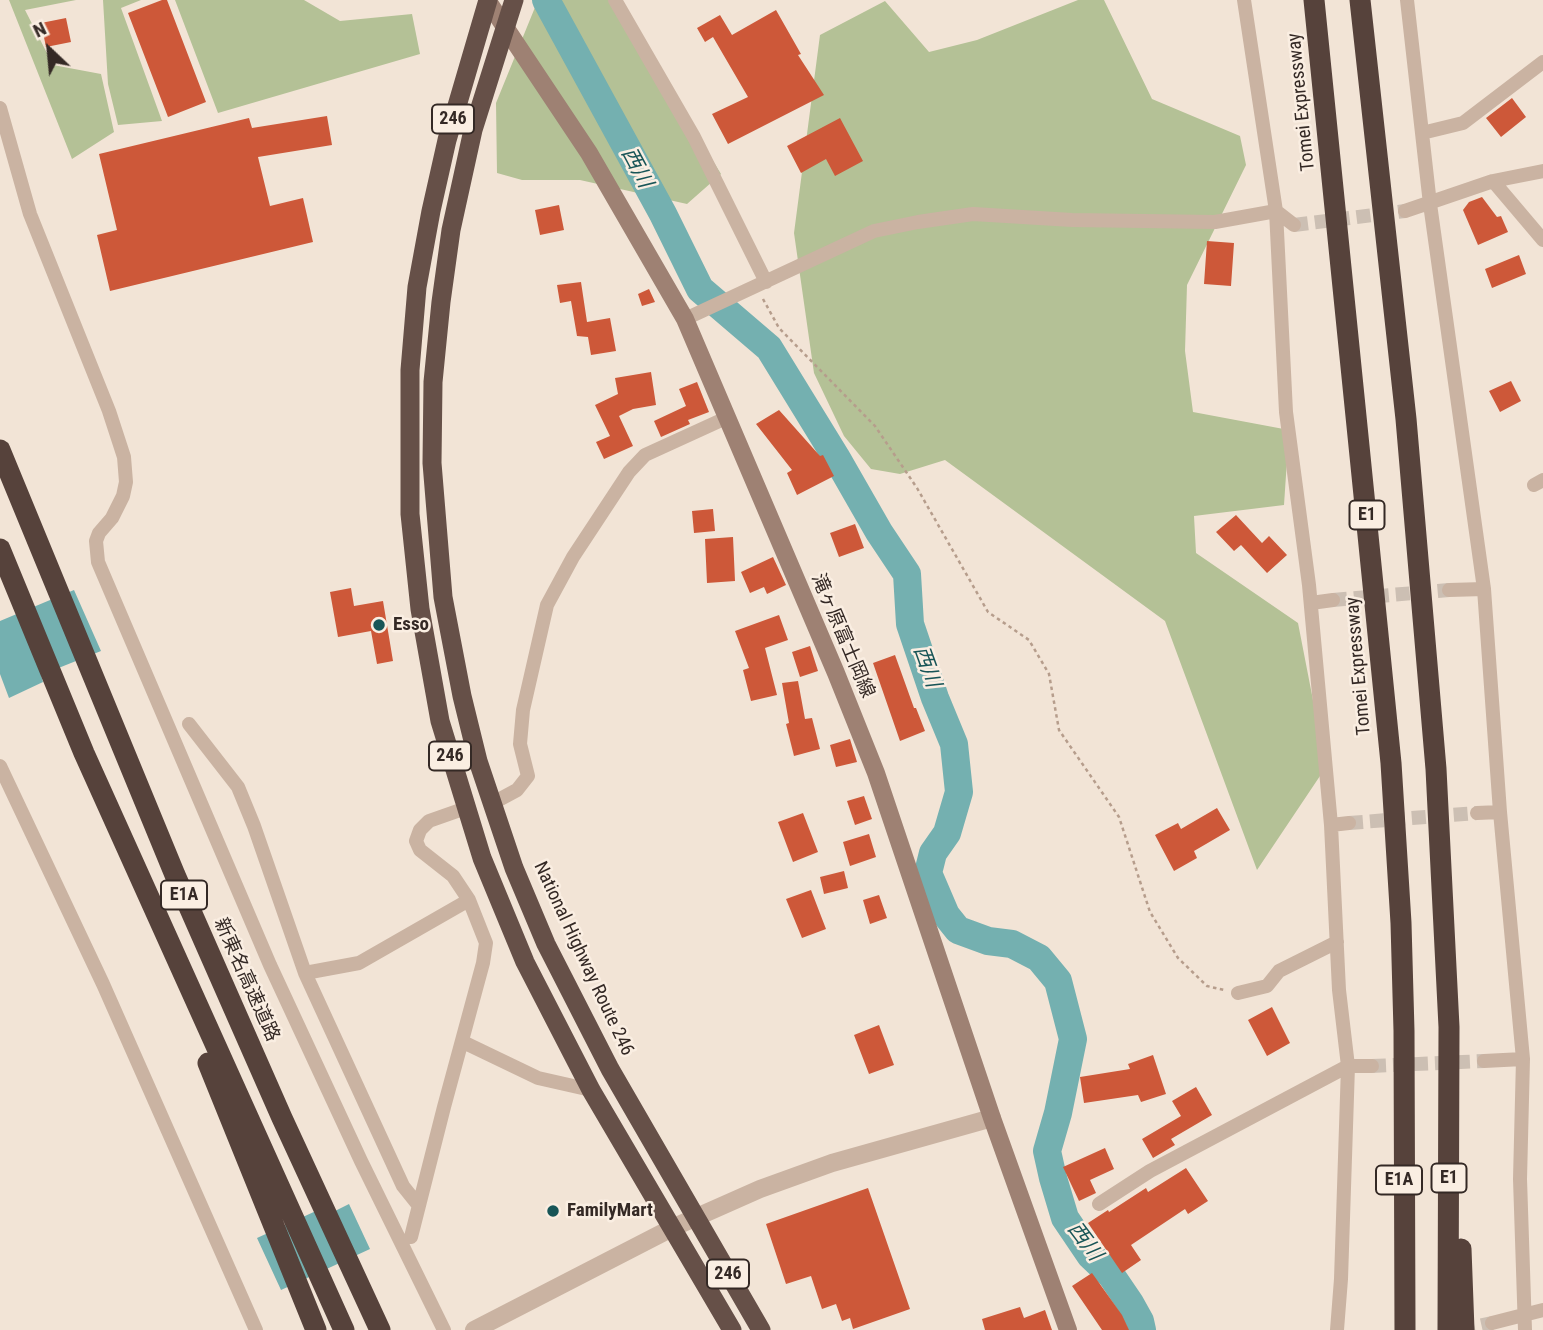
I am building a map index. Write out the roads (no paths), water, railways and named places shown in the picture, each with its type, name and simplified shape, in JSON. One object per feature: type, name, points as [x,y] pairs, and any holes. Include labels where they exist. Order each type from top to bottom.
[{"type":"highway","name":"246","points":[[487,0],[447,140],[431,211],[417,286],[410,370],[410,514],[420,609],[440,721],[466,808],[505,918],[562,1038],[732,1330]]},
{"type":"highway","name":"Tomei Expressway","points":[[1314,0],[1391,763],[1401,923],[1404,1031],[1405,1330]]},
{"type":"highway","name":"E1","points":[[1360,0],[1405,405],[1436,769],[1449,1027],[1448,1330]]},
{"type":"highway","name":"National Highway Route 246","points":[[510,13],[473,130],[451,230],[433,382],[432,463],[443,597],[462,696],[491,804],[546,944],[610,1069],[761,1330]]},
{"type":"highway","name":"新東名高速道路","points":[[1,452],[175,875],[380,1330]]},
{"type":"highway","name":"E1A","points":[[0,550],[84,753],[344,1330]]},
{"type":"highway","points":[[84,753],[316,1330]]},
{"type":"highway","points":[[1449,1027],[1464,1330]]},
{"type":"highway","name":"E1A","points":[[1393,1330],[1404,1031]]},
{"type":"main road","name":"滝ヶ原富士岡線","points":[[487,0],[510,13],[685,320],[876,773],[992,1118],[1068,1330]]},
{"type":"street","points":[[615,0],[694,137],[761,285]]},
{"type":"street","points":[[1244,0],[1276,211],[1286,411],[1311,603],[1331,825],[1339,990],[1348,1066],[1337,1330]]},
{"type":"street","points":[[1407,0],[1430,204],[1484,589],[1500,812],[1523,1059],[1520,1179],[1525,1330]]},
{"type":"street","points":[[1422,133],[1463,123],[1543,62]]},
{"type":"street","points":[[0,108],[30,214],[109,411],[124,457],[126,482],[123,496],[112,518],[99,533],[96,541],[98,562],[270,965],[360,1161],[444,1330]]},
{"type":"street","points":[[1405,211],[1493,181],[1543,171]]},
{"type":"street","points":[[1493,181],[1543,240]]},
{"type":"street","points":[[685,320],[874,231],[973,214],[1072,220],[1215,222],[1276,211],[1294,225]]},
{"type":"street","points":[[491,804],[517,790],[528,775],[520,744],[523,710],[547,605],[573,557],[629,472],[645,455],[726,418]]},
{"type":"street","points":[[1449,590],[1484,589]]},
{"type":"street","points":[[1311,603],[1333,600]]},
{"type":"street","points":[[190,724],[238,787],[305,974],[403,1186],[419,1206]]},
{"type":"street","points":[[0,766],[108,996],[257,1330]]},
{"type":"street","points":[[411,1237],[484,963],[486,943],[469,900],[453,876],[420,850],[416,841],[420,830],[429,821],[466,808]]},
{"type":"street","points":[[1477,813],[1500,812]]},
{"type":"street","points":[[1331,825],[1349,823]]},
{"type":"street","points":[[305,974],[359,963],[469,900]]},
{"type":"street","points":[[1238,993],[1267,986],[1279,971],[1337,942]]},
{"type":"street","points":[[463,1042],[538,1078],[590,1090]]},
{"type":"street","points":[[1485,1060],[1523,1059]]},
{"type":"street","points":[[1098,1204],[1150,1171],[1348,1066],[1372,1066]]},
{"type":"street","points":[[474,1330],[672,1228],[760,1189],[832,1163],[992,1118]]},
{"type":"street","points":[[1492,1323],[1543,1310]]},
{"type":"water","points":[[74,590],[101,651],[41,675],[43,682],[9,698],[0,674],[0,621]]},
{"type":"water","points":[[349,1204],[370,1249],[281,1290],[257,1238],[329,1205],[333,1212]]},
{"type":"waterway","name":"西川","points":[[546,0],[663,214],[700,289],[769,348],[907,574],[910,624],[954,744],[959,792],[947,833],[933,853],[928,873],[946,915],[958,930],[988,941],[1012,944],[1039,958],[1058,981],[1073,1039],[1058,1113],[1047,1151],[1053,1178],[1065,1218],[1090,1255],[1111,1275],[1130,1303],[1142,1330]]},
{"type":"tunnel","points":[[1294,225],[1405,211]]},
{"type":"tunnel","points":[[1333,600],[1449,590]]},
{"type":"tunnel","points":[[1349,823],[1477,813]]},
{"type":"tunnel","points":[[1372,1066],[1484,1061]]},
{"type":"tunnel","points":[[1461,1330],[1492,1323]]},
{"type":"place","name":"Esso","points":[[379,625]]},
{"type":"place","name":"FamilyMart","points":[[553,1211]]}]
